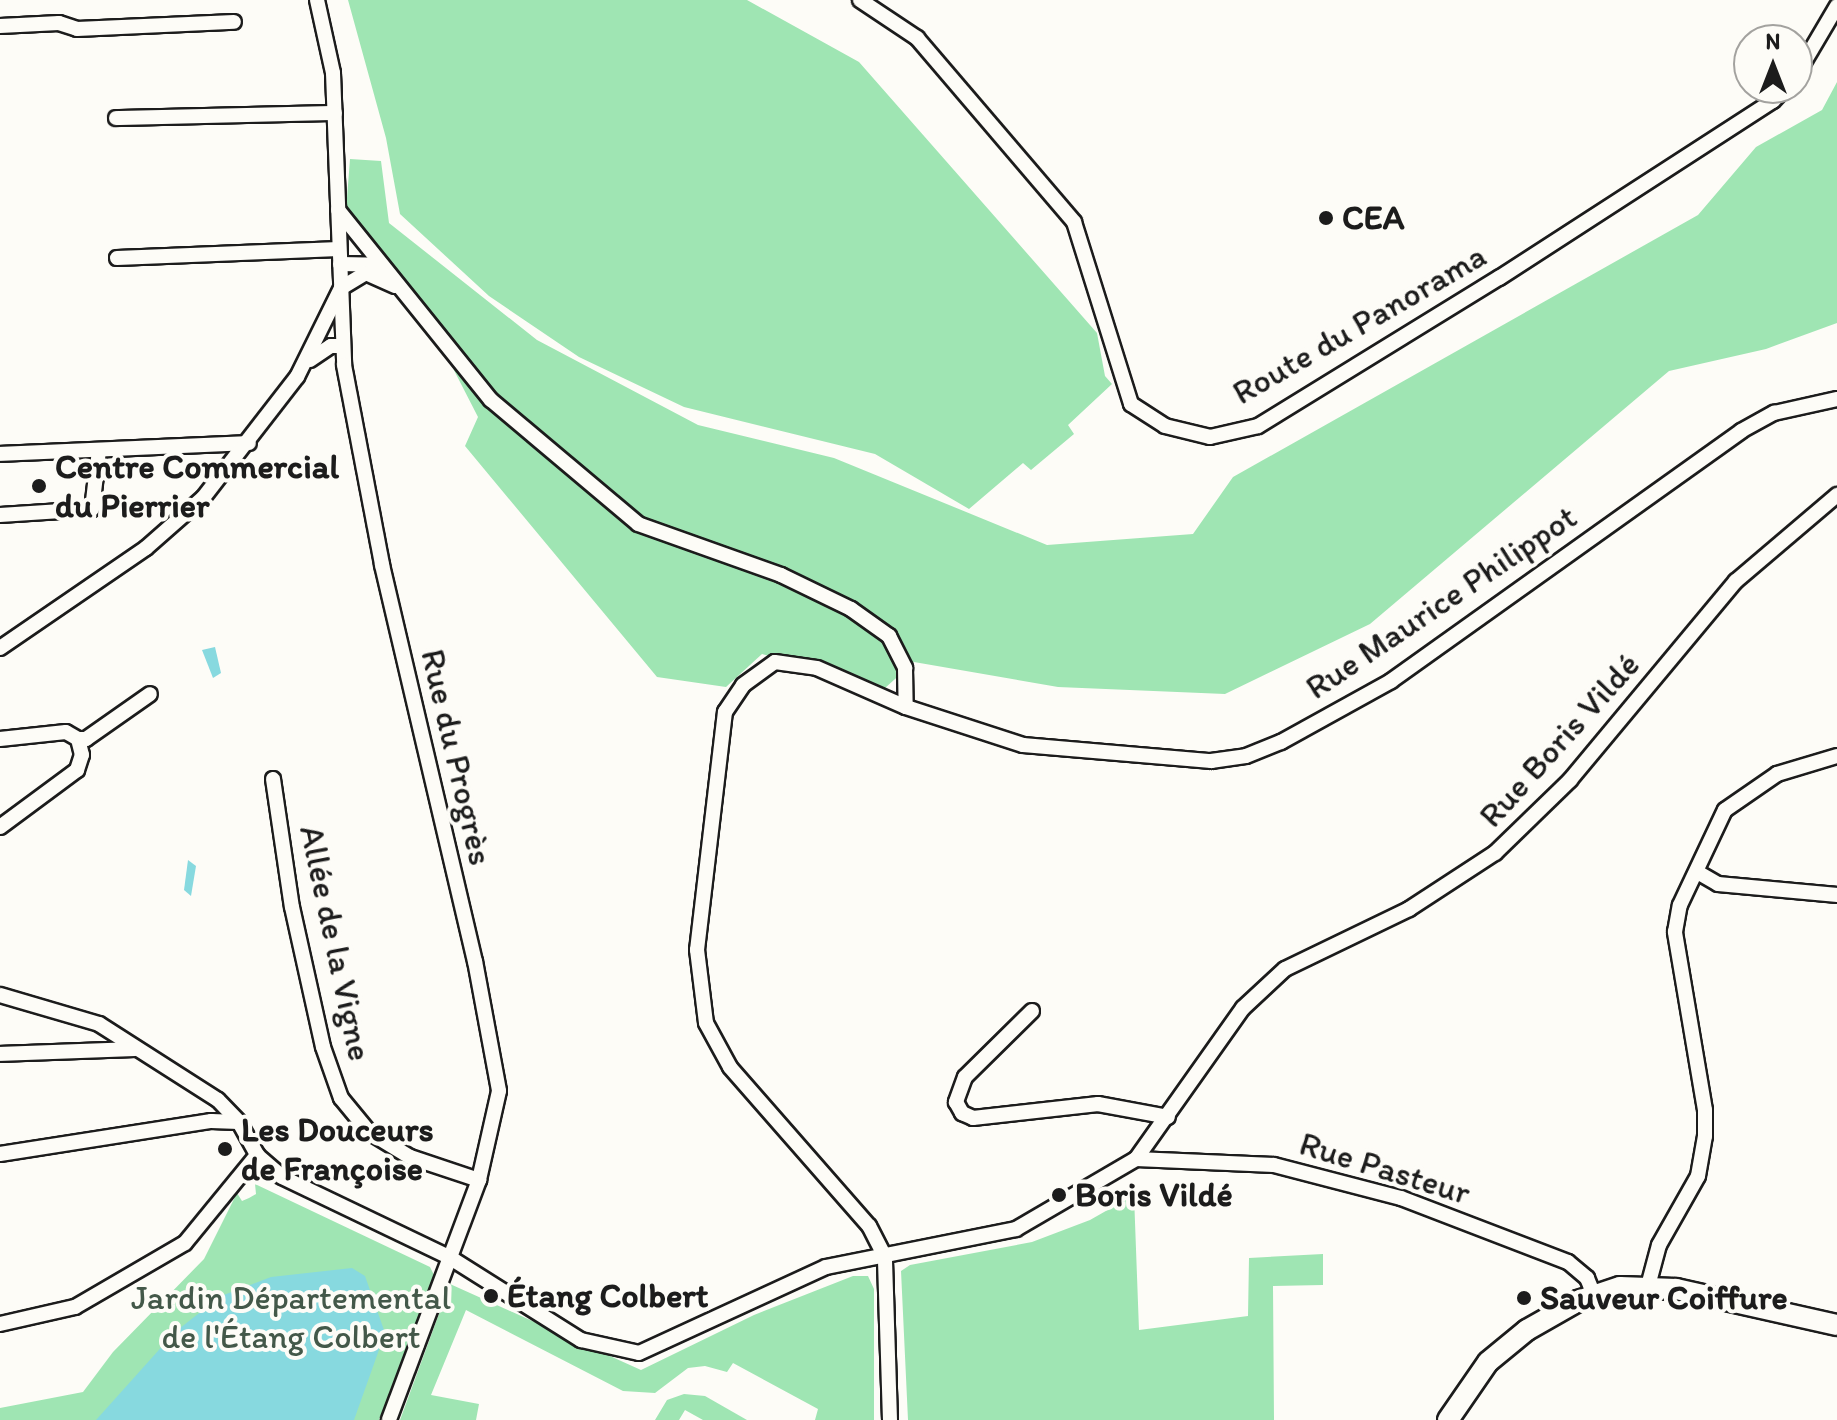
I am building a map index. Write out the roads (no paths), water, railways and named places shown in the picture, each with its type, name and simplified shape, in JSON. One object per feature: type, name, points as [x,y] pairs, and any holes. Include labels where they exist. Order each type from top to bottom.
[{"type":"main road","points":[[1448,1420],[1488,1362],[1527,1330],[1594,1295],[1648,1286],[1837,1325]]},
{"type":"street","name":"Rue du Progrès","points":[[317,0],[333,73],[343,341],[382,565],[496,1059],[499,1091],[479,1180],[389,1420]]},
{"type":"street","name":"Route du Panorama","points":[[860,0],[917,38],[1002,133],[1074,222],[1131,404],[1165,426],[1210,437],[1258,426],[1499,278],[1768,104]]},
{"type":"street","points":[[1813,47],[1837,6]]},
{"type":"street","points":[[0,26],[59,23],[77,29],[234,22]]},
{"type":"street","points":[[116,118],[335,113]]},
{"type":"street","points":[[338,210],[491,400],[638,524],[781,575],[851,609],[889,636],[905,668],[906,707]]},
{"type":"street","points":[[117,258],[340,256],[383,266]]},
{"type":"street","points":[[0,648],[146,548],[203,498],[249,443],[303,365],[341,288],[366,273],[382,277],[406,294]]},
{"type":"street","points":[[318,337],[343,341]]},
{"type":"street","points":[[303,365],[320,351],[343,341]]},
{"type":"street","name":"Rue Maurice Philippot","points":[[885,1257],[869,1226],[730,1067],[706,1023],[697,950],[725,712],[743,685],[775,662],[817,668],[906,707],[1023,745],[1211,761],[1246,756],[1281,742],[1391,681],[1741,431],[1774,413],[1837,399]]},
{"type":"street","points":[[0,454],[249,443]]},
{"type":"street","points":[[0,515],[92,509],[99,450]]},
{"type":"street","name":"Rue Boris Vildé","points":[[1136,1159],[1243,1008],[1285,969],[1409,909],[1495,853],[1570,780],[1736,581],[1837,495]]},
{"type":"street","points":[[0,739],[66,732],[78,739],[86,739],[150,694]]},
{"type":"street","points":[[0,827],[77,770],[82,755],[78,739]]},
{"type":"street","points":[[1648,1286],[1659,1245],[1698,1176],[1705,1136],[1675,932],[1680,905],[1699,873],[1701,851],[1725,810],[1777,774],[1837,756]]},
{"type":"street","name":"Allée de la Vigne","points":[[273,779],[292,907],[323,1047],[341,1098],[369,1132],[410,1157],[479,1180]]},
{"type":"street","points":[[1699,873],[1718,884],[1837,895]]},
{"type":"street","points":[[0,995],[82,1017],[218,1100],[239,1122],[257,1155],[282,1177],[449,1257],[581,1340],[639,1353],[826,1267],[1016,1229],[1136,1159]]},
{"type":"street","points":[[1032,1011],[965,1077],[956,1102],[962,1113],[973,1118],[1098,1104],[1168,1117]]},
{"type":"street","points":[[0,1054],[135,1049]]},
{"type":"street","points":[[0,1154],[211,1121],[239,1122]]},
{"type":"street","points":[[0,1324],[75,1307],[185,1243],[257,1155]]},
{"type":"street","name":"Rue Pasteur","points":[[1136,1159],[1274,1165],[1401,1198],[1568,1262],[1587,1278],[1594,1295]]},
{"type":"street","points":[[885,1257],[890,1420]]},
{"type":"water","points":[[215,647],[221,673],[213,678],[202,650]]},
{"type":"water","points":[[188,860],[196,866],[191,896],[184,890]]},
{"type":"water","points":[[352,1268],[365,1276],[385,1333],[354,1420],[96,1420],[175,1332],[221,1296],[271,1277]]},
{"type":"place","name":"CEA","points":[[1326,218]]},
{"type":"place","name":"Centre Commercial du Pierrier","points":[[39,486]]},
{"type":"place","name":"Les Douceurs de Françoise","points":[[225,1149]]},
{"type":"place","name":"Boris Vildé","points":[[1059,1195]]},
{"type":"place","name":"Étang Colbert","points":[[491,1296]]},
{"type":"place","name":"Sauveur Coiffure","points":[[1524,1298]]},
{"type":"park label","name":"Jardin Départemental de l'Étang Colbert","points":[[291,1316]]}]
